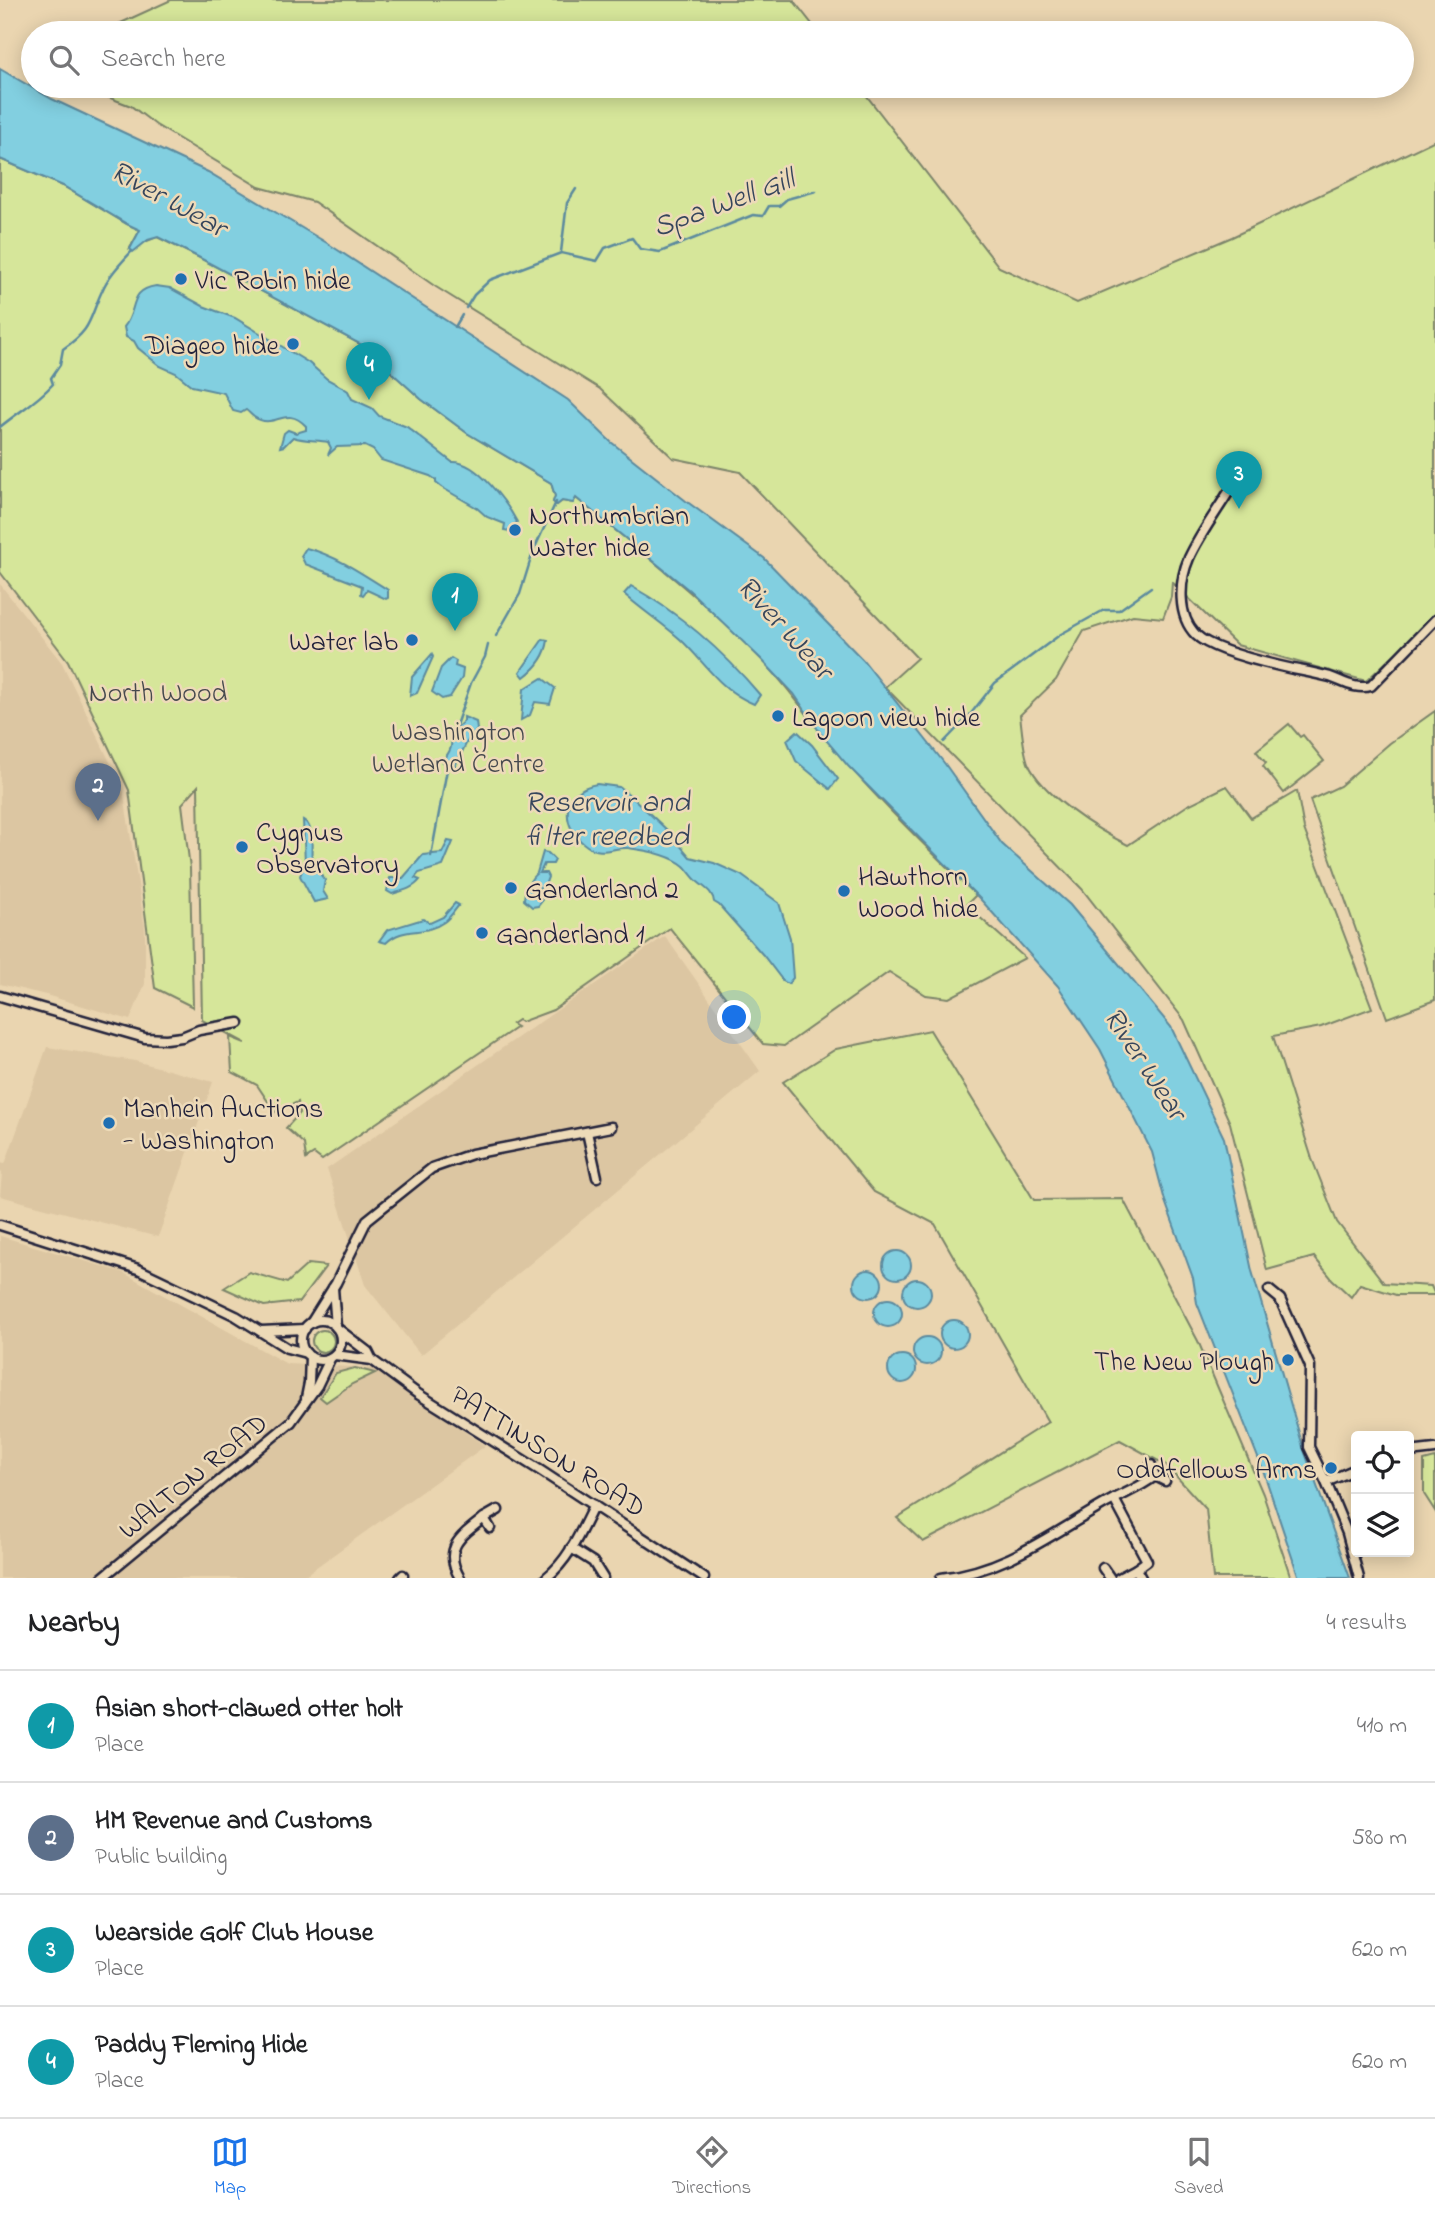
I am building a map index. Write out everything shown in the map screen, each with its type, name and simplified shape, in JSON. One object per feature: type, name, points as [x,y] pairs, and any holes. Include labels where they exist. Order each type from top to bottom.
[{"type":"street","points":[[1228,493],[1189,558],[1185,572],[1182,603],[1196,635],[1217,646],[1271,664],[1330,677],[1355,687],[1367,687],[1435,620]]},
{"type":"street","points":[[0,996],[145,1038],[182,1037],[199,1030],[239,1023]]},
{"type":"street","points":[[306,1401],[309,1383],[308,1355],[301,1341],[333,1288],[367,1220],[432,1168],[472,1154],[611,1128]]},
{"type":"street","points":[[587,1132],[597,1177]]},
{"type":"street","points":[[0,1225],[138,1269],[197,1296],[287,1348],[319,1360],[332,1357],[341,1342],[333,1288]]},
{"type":"street","points":[[1269,1290],[1280,1299],[1310,1366],[1309,1447],[1347,1533],[1359,1578]]},
{"type":"street","points":[[261,1331],[308,1326],[324,1320],[337,1328]]},
{"type":"street","name":"PATTINSON ROAD","points":[[337,1328],[368,1352],[372,1360],[418,1394],[704,1578]]},
{"type":"street","name":"PATTINSON ROAD","points":[[332,1357],[372,1360]]},
{"type":"street","name":"WALTON ROAD","points":[[102,1578],[291,1422],[317,1386],[332,1357]]},
{"type":"street","points":[[1414,1451],[1435,1449]]},
{"type":"street","points":[[1151,1465],[1155,1476],[1165,1481]]},
{"type":"street","points":[[1326,1482],[1351,1471]]},
{"type":"street","points":[[941,1578],[983,1574],[1155,1476]]},
{"type":"street","points":[[1114,1499],[1147,1561],[1119,1578]]},
{"type":"street","points":[[546,1578],[554,1572],[571,1548],[594,1505]]},
{"type":"street","points":[[460,1578],[452,1558],[458,1539],[498,1510]]},
{"type":"street","points":[[484,1518],[490,1528]]},
{"type":"street","points":[[571,1548],[593,1562],[603,1578]]},
{"type":"street","points":[[1103,1568],[1110,1578]]},
{"type":"street","points":[[1136,1569],[1141,1578]]},
{"type":"shaded area","points":[[0,584],[62,663],[123,789],[145,928],[145,984],[130,1020],[0,984]]},
{"type":"shaded area","points":[[665,936],[760,1071],[421,1355],[365,1285],[327,1169]]},
{"type":"shaded area","name":"Manhein Auctions - Washington","points":[[47,1047],[135,1061],[213,1082],[158,1237],[0,1196],[0,1163],[5,1164]]},
{"type":"shaded area","points":[[0,1236],[122,1272],[287,1364],[373,1368],[485,1446],[301,1578],[0,1578]]},
{"type":"green space","points":[[171,0],[793,0],[810,21],[125,21]]},
{"type":"green space","points":[[110,98],[868,98],[999,267],[1077,303],[1232,237],[1435,140],[1435,616],[1366,681],[1237,645],[1172,582],[1171,597],[1163,618],[1133,615],[1084,631],[1056,680],[1020,715],[1026,758],[1035,775],[1072,810],[1128,845],[1188,805],[1227,786],[1251,818],[1297,791],[1304,829],[1372,1008],[1321,1027],[1273,1036],[1312,1159],[1337,1222],[1384,1283],[1431,1286],[1435,1295],[1396,1295],[1360,1284],[1351,1297],[1314,1257],[1267,1270],[1230,1123],[1184,1020],[1082,889],[885,687],[917,658],[740,472],[673,458],[600,389],[436,287],[314,202],[259,187],[156,125],[131,106]]},
{"type":"green space","name":"Washington Wetland Centre","points":[[0,159],[63,186],[140,230],[130,248],[157,237],[360,344],[421,399],[467,433],[551,483],[555,496],[553,502],[557,505],[562,501],[573,503],[576,498],[694,596],[761,659],[864,783],[976,895],[966,905],[1025,958],[949,998],[926,995],[889,972],[784,1046],[763,1044],[670,928],[553,1010],[512,1024],[517,1027],[322,1160],[314,1154],[306,1159],[304,1144],[286,1128],[300,1113],[298,1102],[275,1112],[257,1085],[232,1072],[230,1037],[245,1043],[202,1020],[198,786],[182,804],[190,868],[193,1007],[155,988],[129,790],[68,661],[0,572]]},
{"type":"green space","points":[[1435,711],[1435,1000],[1387,1018],[1310,800],[1340,786],[1390,743]]},
{"type":"green space","points":[[1289,724],[1300,737],[1303,735],[1324,761],[1284,793],[1263,766],[1266,763],[1256,751]]},
{"type":"green space","points":[[930,1030],[1034,1200],[1123,1199],[1198,1341],[1263,1494],[1291,1578],[1213,1578],[1206,1509],[1166,1465],[1120,1440],[923,1542],[897,1518],[1048,1422],[935,1224],[874,1192],[783,1082],[836,1049]]},
{"type":"green space","points":[[308,1264],[326,1266],[299,1302],[264,1306],[224,1288],[249,1272],[287,1283]]},
{"type":"green space","points":[[323,1330],[331,1333],[334,1341],[331,1349],[323,1352],[315,1349],[312,1341],[315,1333]]},
{"type":"green space","points":[[355,1368],[375,1373],[352,1384],[326,1402],[320,1397],[336,1373]]},
{"type":"green space","points":[[1435,1458],[1435,1511],[1424,1494],[1424,1461]]},
{"type":"water","name":"River Wear","points":[[0,69],[21,81],[21,98],[50,98],[208,172],[327,243],[568,400],[611,442],[764,558],[863,660],[945,764],[1002,844],[1070,905],[1171,1027],[1224,1138],[1252,1271],[1304,1450],[1350,1578],[1299,1578],[1264,1473],[1197,1303],[1193,1278],[1165,1201],[1152,1152],[1100,1049],[1058,986],[982,901],[848,766],[821,734],[794,694],[761,659],[689,590],[576,498],[573,503],[562,501],[557,505],[553,502],[555,496],[551,483],[467,433],[421,399],[360,344],[158,237],[148,240],[133,252],[130,249],[140,230],[63,186],[0,159]]},
{"type":"water","points":[[147,288],[170,288],[203,306],[235,318],[309,363],[327,379],[348,391],[352,399],[372,408],[379,416],[407,427],[452,462],[471,468],[490,485],[517,522],[509,531],[504,530],[505,524],[487,517],[441,487],[430,476],[381,460],[373,450],[365,446],[337,447],[328,455],[331,448],[328,442],[293,437],[280,447],[284,433],[288,430],[296,433],[306,430],[306,426],[292,417],[261,421],[246,410],[241,413],[233,411],[224,393],[192,386],[176,373],[160,366],[138,348],[134,341],[126,337],[124,327],[137,296]]},
{"type":"water","points":[[306,548],[328,555],[359,572],[388,590],[388,598],[367,590],[363,595],[362,586],[305,564],[301,556]]},
{"type":"water","points":[[631,586],[684,621],[731,663],[760,695],[754,704],[722,684],[680,639],[624,594]]},
{"type":"water","points":[[543,639],[548,640],[543,656],[524,677],[520,672]]},
{"type":"water","points":[[432,654],[417,693],[410,696],[412,677]]},
{"type":"water","points":[[451,658],[456,661],[455,666],[463,669],[462,678],[450,697],[442,699],[432,692],[441,668]]},
{"type":"water","points":[[542,678],[555,688],[550,704],[535,702],[530,715],[521,720],[524,689]]},
{"type":"water","points":[[464,717],[476,722],[477,730],[467,742],[455,766],[443,762],[451,748],[454,732],[464,721]]},
{"type":"water","points":[[797,731],[812,745],[838,779],[830,789],[796,761],[787,740]]},
{"type":"water","name":"Reservoir and filter reedbed","points":[[597,784],[619,787],[630,795],[668,831],[690,857],[714,863],[741,875],[779,903],[790,938],[793,978],[788,984],[714,902],[709,891],[679,862],[634,849],[592,849],[578,838],[568,820],[571,801],[585,788]]},
{"type":"water","points":[[303,820],[310,828],[312,863],[319,868],[325,880],[323,891],[328,899],[314,902],[300,876],[305,862]]},
{"type":"water","points":[[448,841],[453,842],[443,866],[419,873],[415,878],[420,880],[414,886],[392,894],[387,891],[390,878],[403,878],[423,855],[442,853]]},
{"type":"water","points":[[543,852],[555,860],[553,864],[544,864],[540,873],[546,873],[548,877],[544,888],[534,887],[532,890],[540,894],[542,901],[538,906],[532,907],[524,897],[537,873]]},
{"type":"water","points":[[455,903],[459,905],[452,914],[436,926],[400,934],[386,943],[379,941],[387,930],[423,919],[430,923],[443,917]]},
{"type":"water","points":[[897,1251],[907,1255],[911,1265],[907,1275],[897,1279],[887,1275],[883,1265],[887,1255]]},
{"type":"water","points":[[868,1270],[878,1274],[882,1284],[878,1294],[868,1298],[858,1294],[854,1284],[858,1274]]},
{"type":"water","points":[[917,1279],[927,1283],[931,1293],[927,1303],[917,1307],[907,1303],[903,1293],[907,1283]]},
{"type":"water","points":[[888,1299],[898,1303],[902,1313],[898,1323],[888,1327],[878,1323],[874,1313],[878,1303]]},
{"type":"water","points":[[954,1320],[964,1324],[968,1334],[964,1344],[954,1348],[944,1344],[940,1334],[944,1324]]},
{"type":"water","points":[[927,1337],[937,1341],[941,1351],[937,1361],[927,1365],[917,1361],[913,1351],[917,1341]]},
{"type":"water","points":[[902,1355],[912,1359],[916,1369],[912,1379],[902,1383],[892,1379],[888,1369],[892,1359]]},
{"type":"waterway","points":[[561,252],[567,203],[576,189]]},
{"type":"waterway","name":"Spa Well Gill","points":[[466,308],[474,295],[490,280],[561,253],[597,261],[605,248],[632,238],[640,249],[660,252],[753,215],[763,216],[769,206],[779,206],[787,199],[816,191]]},
{"type":"waterway","points":[[0,427],[53,384],[51,378],[60,365],[63,349],[85,329],[108,280],[132,251]]},
{"type":"waterway","points":[[455,327],[462,315]]},
{"type":"waterway","points":[[496,636],[520,594],[533,552],[556,502]]},
{"type":"waterway","points":[[944,742],[995,683],[1061,634],[1104,610],[1119,610],[1151,587]]},
{"type":"waterway","points":[[455,728],[488,645]]},
{"type":"waterway","points":[[431,856],[448,764]]},
{"type":"place","name":"Vic Robin hide","points":[[181,279]]},
{"type":"place","name":"Diageo hide","points":[[293,344]]},
{"type":"place","name":"Paddy Fleming Hide","points":[[369,400]]},
{"type":"place","name":"Wearside Golf Club House","points":[[1239,509]]},
{"type":"place","name":"Northumbrian Water hide","points":[[515,530]]},
{"type":"place","name":"Asian short-clawed otter holt","points":[[455,631]]},
{"type":"place","name":"Water lab","points":[[412,640]]},
{"type":"place","name":"Lagoon view hide","points":[[778,716]]},
{"type":"place","name":"HM Revenue and Customs","points":[[98,821]]},
{"type":"place","name":"Cygnus Observatory","points":[[242,847]]},
{"type":"place","name":"Ganderland 2","points":[[511,888]]},
{"type":"place","name":"Hawthorn Wood hide","points":[[844,891]]},
{"type":"place","name":"Ganderland 1","points":[[482,933]]},
{"type":"place","name":"Manhein Auctions - Washington","points":[[109,1123]]},
{"type":"place","name":"The New Plough","points":[[1288,1360]]},
{"type":"place","name":"Oddfellows Arms","points":[[1331,1468]]},
{"type":"park label","name":"North Wood","points":[[158,691]]}]
